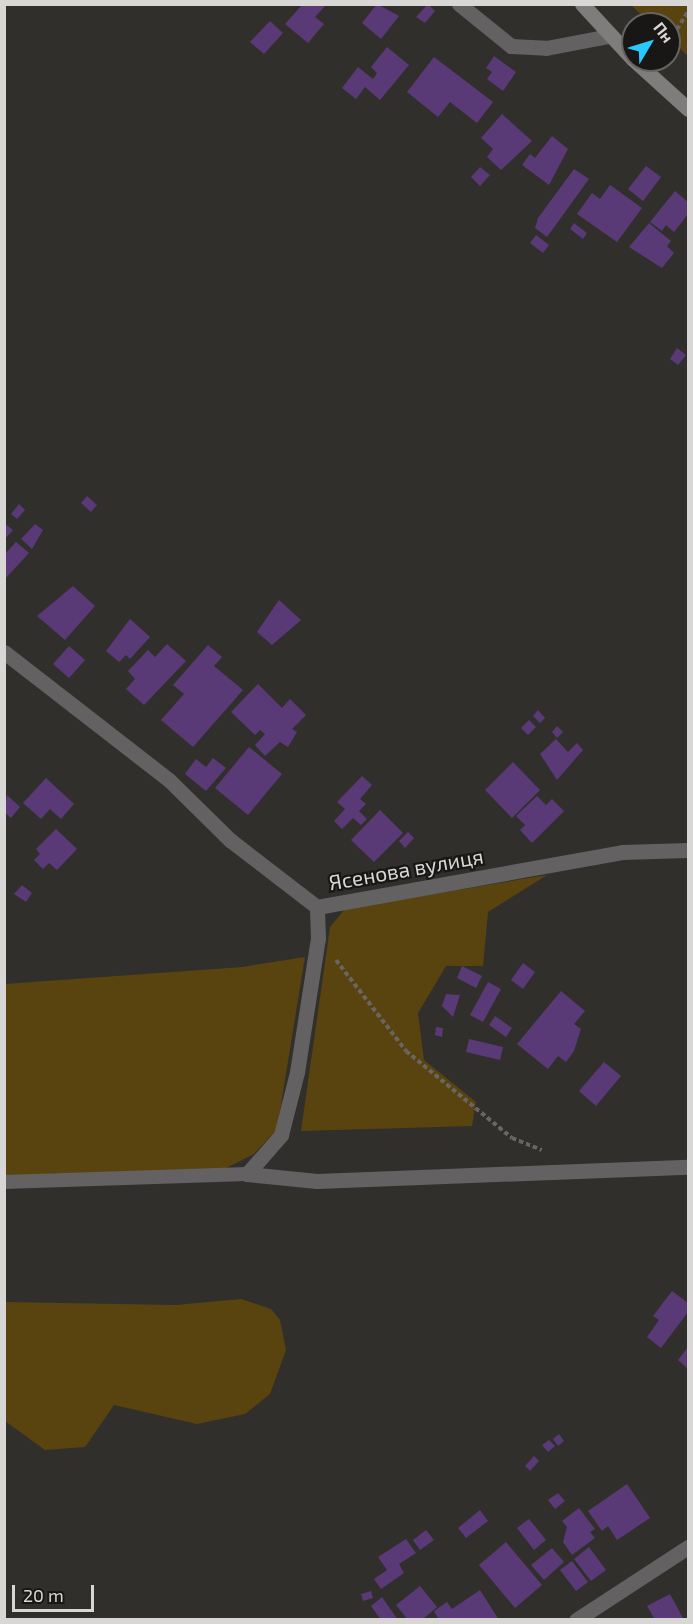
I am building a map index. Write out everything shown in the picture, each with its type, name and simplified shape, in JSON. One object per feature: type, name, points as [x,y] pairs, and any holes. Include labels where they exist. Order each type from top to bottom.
[{"type":"street","points":[[459,4],[512,45],[546,48],[609,36]]},
{"type":"street","points":[[582,4],[621,47]]},
{"type":"street","points":[[648,72],[688,109]]},
{"type":"street","name":"Ясенова вулиця","points":[[4,652],[169,780],[230,840],[317,906],[622,852],[688,850]]},
{"type":"street","points":[[248,1174],[280,1135],[297,1072],[318,938],[317,906]]},
{"type":"street","points":[[248,1174],[317,1181],[494,1176],[584,1167],[688,1167]]},
{"type":"street","points":[[576,1620],[688,1547]]},
{"type":"lane","points":[[4,1182],[248,1174]]},
{"type":"path","points":[[318,938],[406,1051],[512,1138],[584,1167]]},
{"type":"shaded area","points":[[631,5],[688,5],[688,56],[681,50],[681,12],[638,12]]},
{"type":"shaded area","points":[[547,875],[488,912],[483,966],[446,966],[418,1013],[424,1060],[476,1102],[472,1126],[301,1131],[330,927],[345,909]]},
{"type":"shaded area","points":[[305,957],[277,1129],[254,1154],[224,1169],[5,1176],[4,984],[242,967]]},
{"type":"shaded area","points":[[241,1299],[271,1309],[280,1320],[286,1350],[270,1394],[245,1414],[197,1424],[114,1405],[85,1447],[45,1450],[5,1421],[5,1302],[176,1305]]},
{"type":"building","points":[[377,4],[399,16],[381,39],[362,23]]},
{"type":"building","points":[[428,4],[435,11],[425,23],[416,17]]},
{"type":"building","points":[[302,5],[326,5],[315,17],[324,24],[308,43],[285,24]]},
{"type":"building","points":[[270,21],[283,33],[264,54],[250,42]]},
{"type":"building","points":[[387,47],[409,65],[380,100],[365,87],[356,99],[342,88],[358,67],[373,79],[377,73],[371,67]]},
{"type":"building","points":[[494,56],[516,72],[503,91],[487,79],[492,72],[486,68]]},
{"type":"building","points":[[434,57],[493,102],[477,123],[450,102],[438,117],[407,92]]},
{"type":"building","points":[[502,114],[532,141],[501,170],[487,157],[493,149],[481,138]]},
{"type":"building","points":[[552,136],[568,149],[549,185],[522,165],[530,154],[535,158]]},
{"type":"building","points":[[646,166],[661,177],[643,201],[628,189]]},
{"type":"building","points":[[480,167],[490,175],[480,186],[471,177]]},
{"type":"building","points":[[574,169],[589,179],[547,237],[535,228],[538,218]]},
{"type":"building","points":[[610,185],[642,208],[617,242],[577,214],[592,193],[600,199]]},
{"type":"building","points":[[675,191],[688,202],[688,214],[674,232],[666,225],[662,231],[650,222]]},
{"type":"building","points":[[574,223],[587,233],[583,239],[570,229]]},
{"type":"building","points":[[649,223],[671,241],[667,246],[674,253],[662,268],[629,247]]},
{"type":"building","points":[[536,235],[549,245],[543,253],[530,243]]},
{"type":"building","points":[[677,348],[686,355],[678,365],[670,359]]},
{"type":"building","points":[[87,496],[97,505],[91,512],[81,503]]},
{"type":"building","points":[[19,504],[25,510],[17,519],[11,514]]},
{"type":"building","points":[[4,523],[13,530],[4,540]]},
{"type":"building","points":[[35,524],[43,530],[32,549],[21,539]]},
{"type":"building","points":[[16,542],[29,553],[4,580],[4,555]]},
{"type":"building","points":[[73,586],[95,606],[65,640],[37,616]]},
{"type":"building","points":[[279,600],[301,620],[272,645],[257,632]]},
{"type":"building","points":[[130,619],[150,637],[130,659],[126,655],[119,662],[106,651]]},
{"type":"building","points":[[167,644],[186,661],[144,705],[126,689],[135,679],[128,671],[148,650],[155,657]]},
{"type":"building","points":[[208,645],[222,657],[214,666],[243,690],[193,747],[161,720],[184,694],[173,685]]},
{"type":"building","points":[[69,646],[85,660],[69,678],[53,664]]},
{"type":"building","points":[[258,684],[282,708],[290,699],[306,715],[292,729],[297,732],[288,747],[280,742],[265,756],[255,745],[265,734],[260,730],[255,735],[231,712]]},
{"type":"building","points":[[538,710],[545,718],[540,723],[533,716]]},
{"type":"building","points":[[529,720],[536,727],[528,735],[521,728]]},
{"type":"building","points":[[557,726],[563,732],[557,738],[552,732]]},
{"type":"building","points":[[556,739],[568,752],[577,743],[583,750],[557,780],[540,754]]},
{"type":"building","points":[[249,747],[282,774],[248,815],[215,788]]},
{"type":"building","points":[[213,758],[226,768],[206,791],[185,774],[196,759],[206,767]]},
{"type":"building","points":[[513,762],[540,790],[512,818],[485,790]]},
{"type":"building","points":[[362,776],[372,785],[360,799],[366,804],[359,811],[367,819],[361,825],[353,818],[342,829],[334,821],[345,809],[337,802]]},
{"type":"building","points":[[46,778],[74,804],[61,819],[50,809],[41,819],[23,803]]},
{"type":"building","points":[[7,795],[20,807],[11,818],[4,812]]},
{"type":"building","points":[[537,796],[546,805],[552,799],[564,811],[532,843],[520,830],[525,825],[516,816]]},
{"type":"building","points":[[380,810],[403,833],[374,862],[351,840]]},
{"type":"building","points":[[56,829],[77,849],[57,870],[49,863],[43,869],[34,860],[40,854],[36,849]]},
{"type":"building","points":[[408,832],[414,838],[405,848],[399,841]]},
{"type":"building","points":[[22,885],[32,893],[26,902],[14,894]]},
{"type":"building","points":[[523,963],[535,972],[523,989],[511,980]]},
{"type":"building","points":[[462,966],[482,976],[476,988],[457,978]]},
{"type":"building","points":[[488,982],[501,989],[483,1022],[470,1015]]},
{"type":"building","points":[[561,991],[585,1011],[574,1024],[581,1029],[574,1051],[566,1062],[558,1056],[548,1069],[517,1044]]},
{"type":"building","points":[[446,994],[460,995],[453,1017],[442,1006]]},
{"type":"building","points":[[495,1016],[512,1028],[506,1037],[489,1025]]},
{"type":"building","points":[[436,1027],[443,1028],[442,1037],[435,1035]]},
{"type":"building","points":[[469,1039],[503,1047],[500,1060],[466,1052]]},
{"type":"building","points":[[604,1062],[621,1076],[596,1106],[579,1091]]},
{"type":"building","points":[[672,1291],[688,1303],[688,1312],[661,1348],[647,1337],[659,1320],[653,1316]]},
{"type":"building","points":[[688,1347],[688,1369],[678,1360]]},
{"type":"building","points":[[559,1434],[564,1441],[558,1446],[553,1439]]},
{"type":"building","points":[[549,1440],[555,1446],[548,1452],[542,1445]]},
{"type":"building","points":[[534,1456],[539,1461],[530,1471],[525,1466]]},
{"type":"building","points":[[627,1484],[650,1518],[617,1540],[608,1526],[602,1531],[588,1511]]},
{"type":"building","points":[[558,1493],[565,1501],[555,1509],[548,1500]]},
{"type":"building","points":[[579,1508],[595,1529],[590,1532],[595,1538],[572,1555],[563,1542],[567,1527],[562,1521]]},
{"type":"building","points":[[480,1510],[488,1521],[466,1538],[458,1528]]},
{"type":"building","points":[[529,1519],[546,1540],[534,1550],[517,1528]]},
{"type":"building","points":[[426,1530],[434,1540],[420,1550],[413,1540]]},
{"type":"building","points":[[406,1539],[416,1553],[399,1564],[404,1573],[381,1589],[374,1579],[387,1570],[378,1557]]},
{"type":"building","points":[[506,1542],[542,1585],[515,1608],[479,1565]]},
{"type":"building","points":[[589,1547],[606,1570],[591,1581],[574,1559]]},
{"type":"building","points":[[552,1548],[564,1562],[544,1580],[531,1565]]},
{"type":"building","points":[[572,1561],[588,1582],[576,1591],[560,1570]]},
{"type":"building","points":[[420,1586],[437,1607],[422,1620],[408,1620],[396,1605]]},
{"type":"building","points":[[480,1590],[499,1620],[439,1620],[434,1611],[447,1602],[452,1609]]},
{"type":"building","points":[[371,1591],[373,1598],[363,1601],[361,1594]]},
{"type":"building","points":[[670,1594],[684,1620],[655,1620],[647,1606]]},
{"type":"building","points":[[382,1597],[398,1620],[381,1620],[371,1606]]}]
